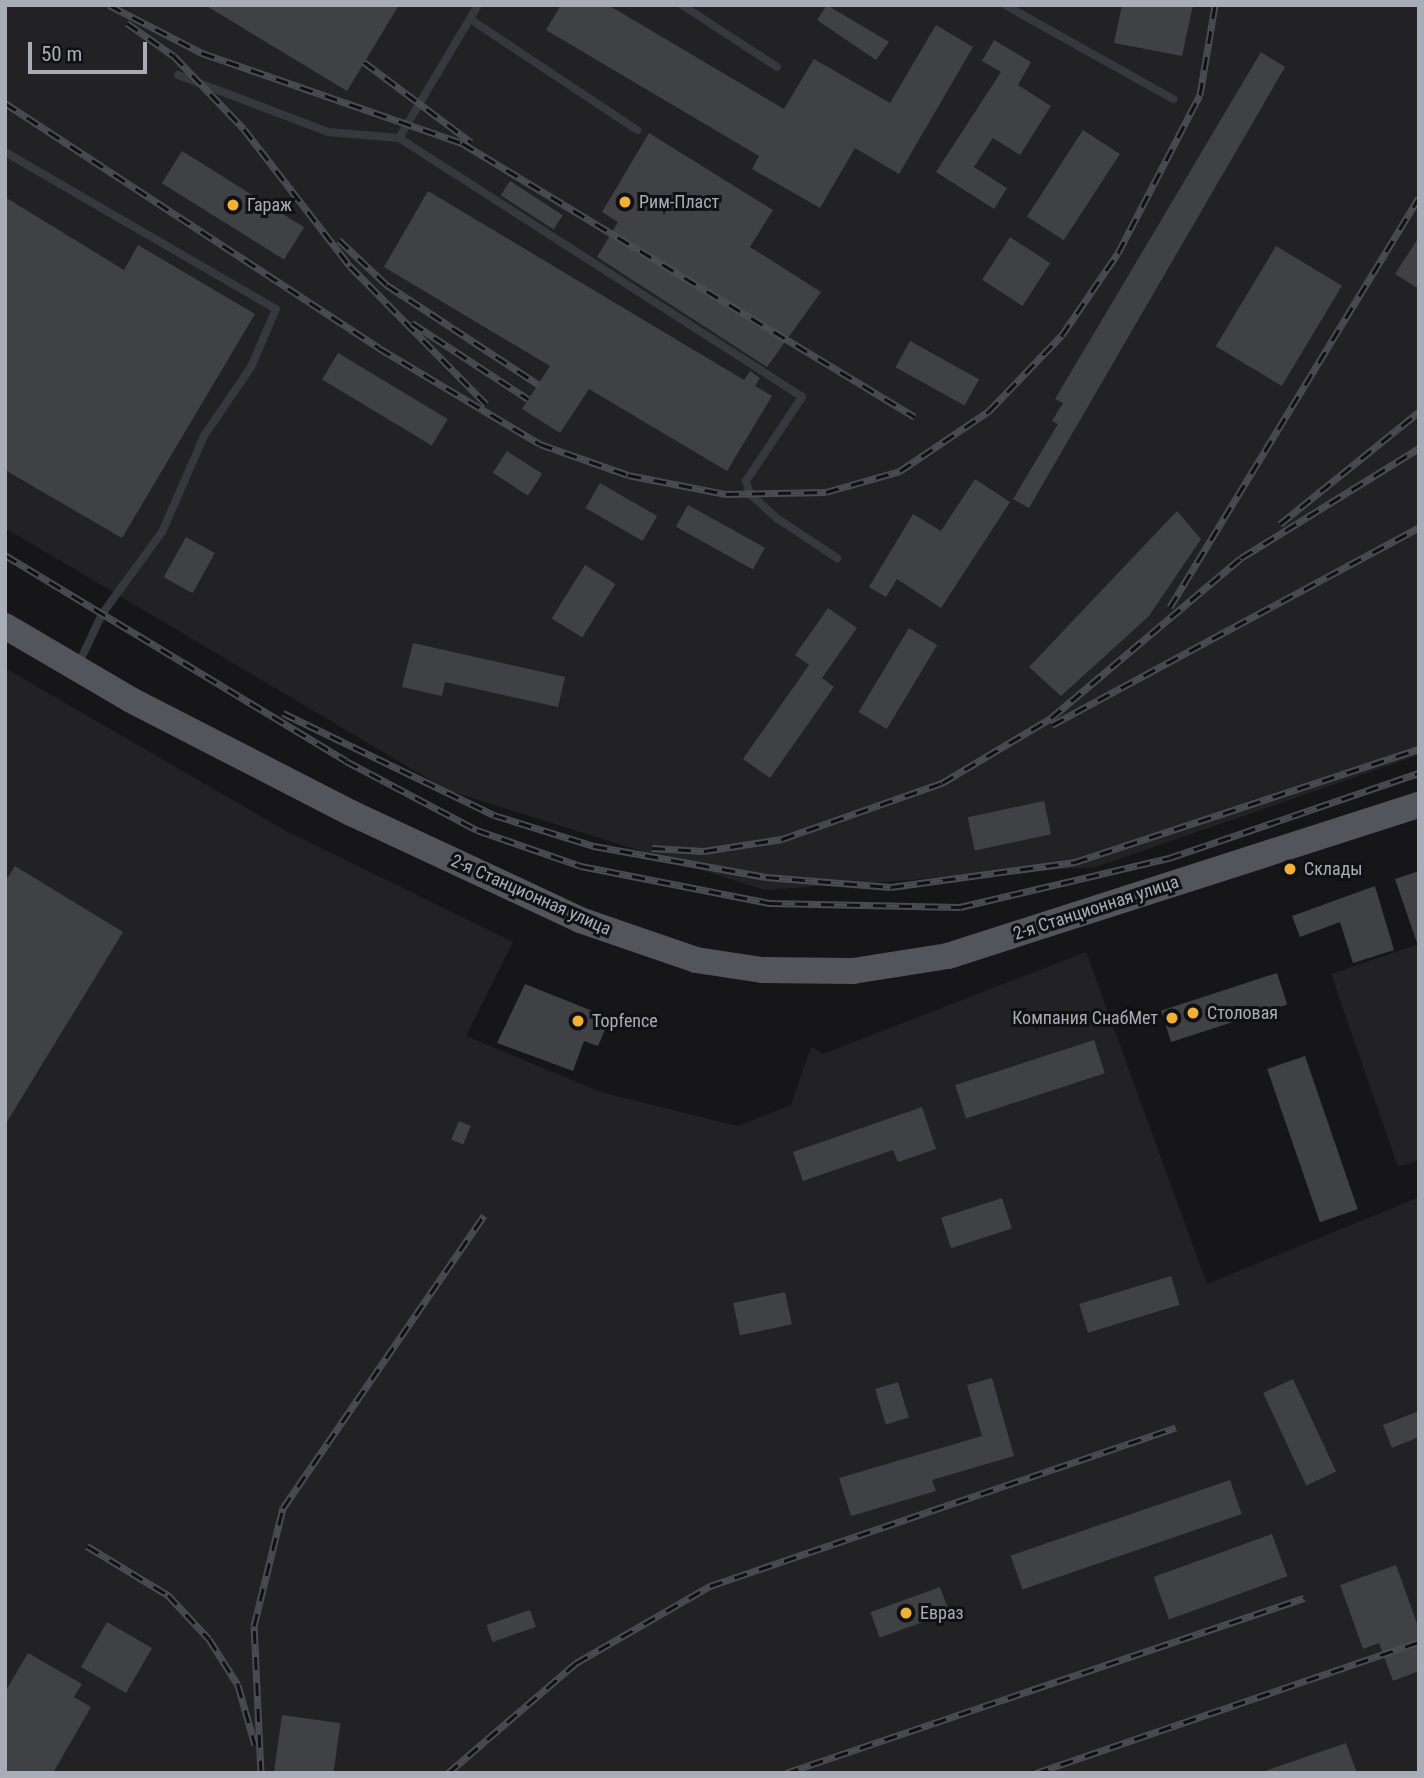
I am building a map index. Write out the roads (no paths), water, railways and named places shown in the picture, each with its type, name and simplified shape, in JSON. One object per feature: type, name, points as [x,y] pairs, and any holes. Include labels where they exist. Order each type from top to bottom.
[{"type":"main road","name":"2-я Станционная улица","points":[[5,626],[77,668],[351,813],[580,920],[696,960],[762,970],[853,971],[948,956],[1419,805]]},
{"type":"lane","points":[[399,138],[478,5]]},
{"type":"lane","points":[[682,5],[776,67]]},
{"type":"lane","points":[[1005,5],[1173,99]]},
{"type":"lane","points":[[470,19],[637,131]]},
{"type":"lane","points":[[178,75],[328,132],[399,138],[802,397],[746,481],[750,494],[778,519],[837,558]]},
{"type":"lane","points":[[5,152],[276,309],[251,367],[204,436],[162,532],[102,614],[77,668]]},
{"type":"railway","points":[[109,5],[202,53],[462,143],[915,417]]},
{"type":"railway","points":[[5,103],[379,348],[540,444],[628,475],[726,494],[826,492],[900,471],[989,411],[1062,335],[1118,253],[1200,95],[1215,5]]},
{"type":"railway","points":[[127,23],[174,56],[244,129],[350,266],[486,404]]},
{"type":"railway","points":[[364,62],[471,142]]},
{"type":"railway","points":[[1170,607],[1419,198]]},
{"type":"railway","points":[[339,240],[387,285],[538,384]]},
{"type":"railway","points":[[412,323],[528,399]]},
{"type":"railway","points":[[1280,524],[1419,412]]},
{"type":"railway","points":[[652,848],[704,851],[782,839],[942,783],[1051,718],[1241,558],[1419,448]]},
{"type":"railway","points":[[1052,725],[1419,527]]},
{"type":"railway","points":[[5,555],[346,761],[477,830],[581,866],[769,903],[960,907],[1169,858],[1419,773]]},
{"type":"railway","points":[[283,713],[494,815],[594,846],[766,877],[891,887],[1075,862],[1419,749]]},
{"type":"railway","points":[[261,1773],[254,1626],[283,1508],[484,1215]]},
{"type":"railway","points":[[448,1773],[576,1663],[710,1586],[1176,1427]]},
{"type":"railway","points":[[87,1546],[168,1595],[209,1639],[238,1685],[255,1745]]},
{"type":"railway","points":[[786,1773],[1304,1598]]},
{"type":"railway","points":[[1036,1773],[1419,1642]]},
{"type":"place","name":"Рим-Пласт","points":[[625,202]]},
{"type":"place","name":"Гараж","points":[[233,205]]},
{"type":"place","name":"Склады","points":[[1290,869]]},
{"type":"place","name":"Столовая","points":[[1193,1013]]},
{"type":"place","name":"Компания СнабМет","points":[[1172,1018]]},
{"type":"place","name":"Topfence","points":[[578,1021]]},
{"type":"place","name":"Евраз","points":[[906,1613]]}]
